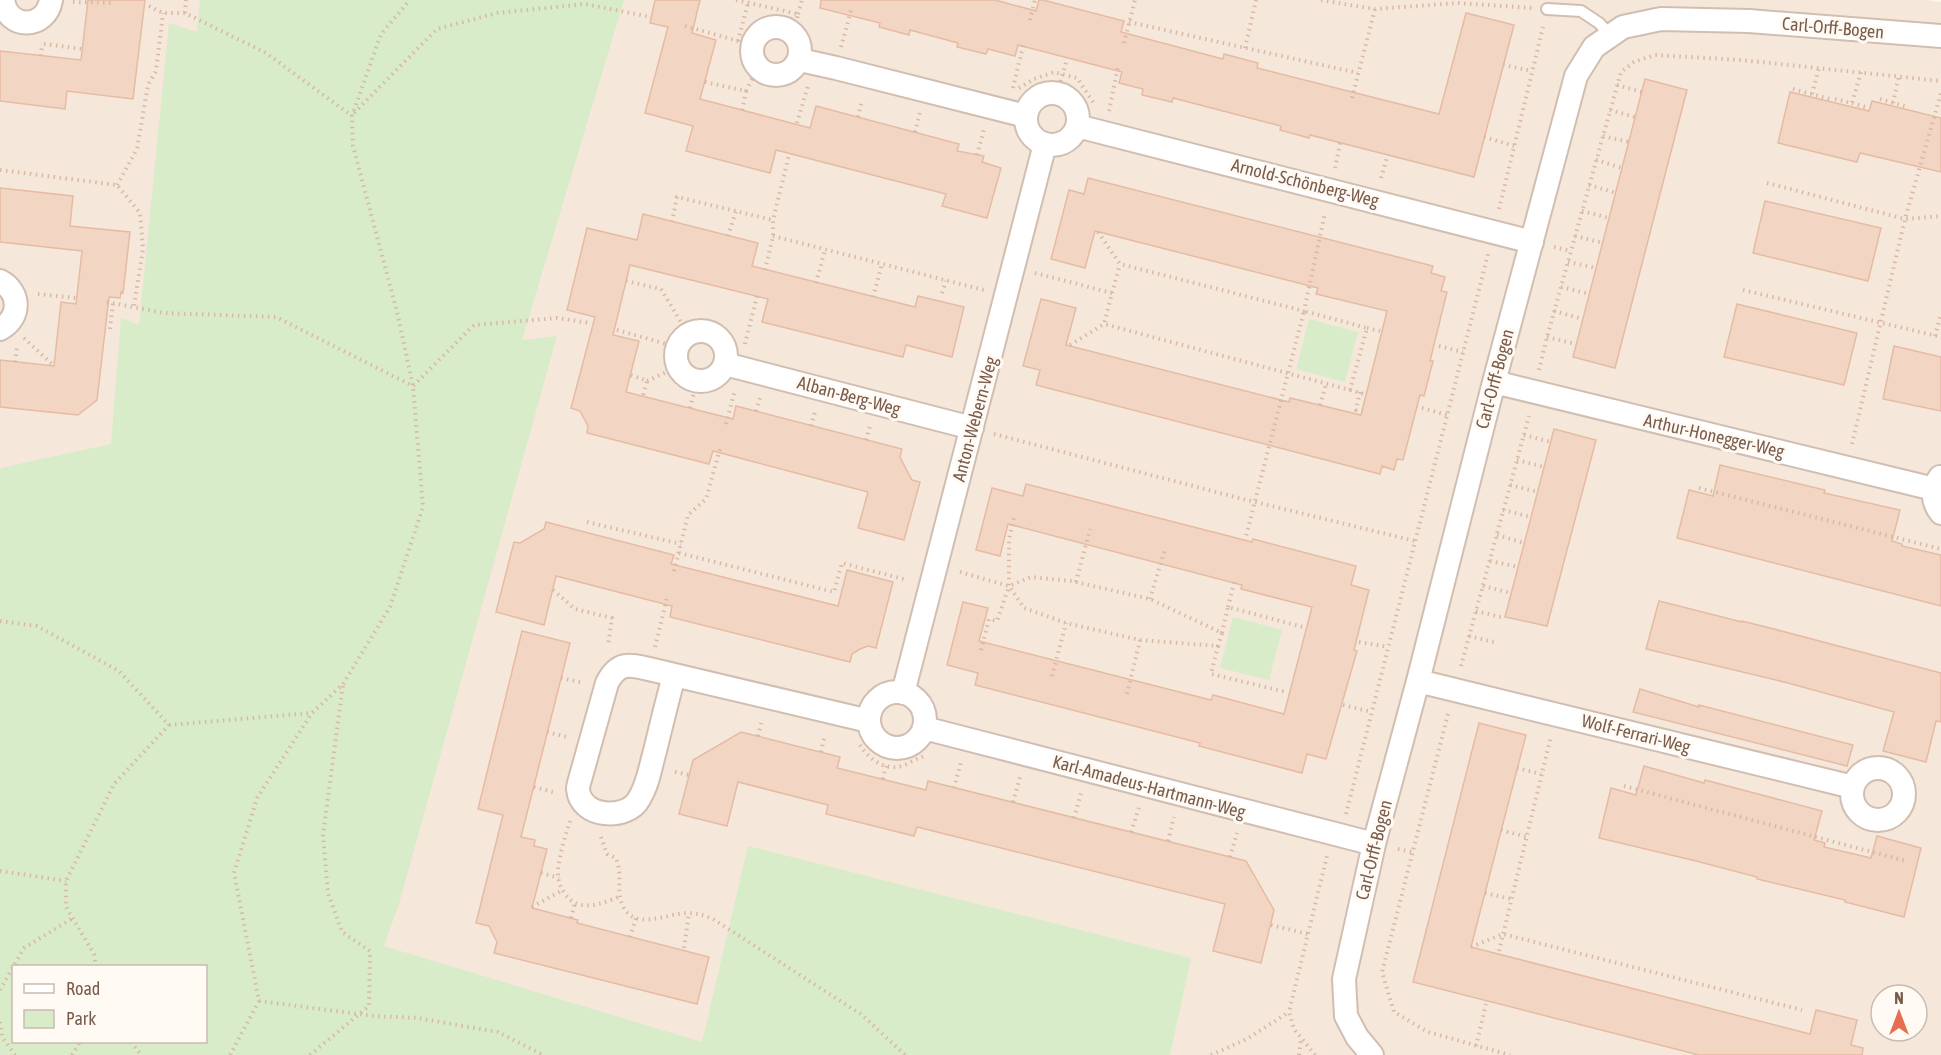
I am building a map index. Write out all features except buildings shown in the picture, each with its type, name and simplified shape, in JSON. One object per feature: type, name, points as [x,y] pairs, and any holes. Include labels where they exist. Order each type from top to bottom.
[{"type":"street","points":[[3,0],[5,10],[10,16],[24,23],[39,20],[49,9],[51,1]]},
{"type":"street","name":"Carl-Orff-Bogen","points":[[1372,1055],[1357,1037],[1346,1016],[1344,979],[1374,844],[1576,76],[1594,47],[1623,27],[1661,19],[1749,21],[1941,36]]},
{"type":"street","points":[[816,63],[800,44],[796,24],[784,28],[768,28],[745,43],[758,68],[773,76],[789,72],[795,67],[816,63],[1017,114],[1027,125],[1031,134],[1045,144],[1061,143],[1069,139],[1077,126],[1077,109],[1072,101],[1057,93],[1040,95],[1029,108],[1017,114]]},
{"type":"street","name":"Arnold-Schönberg-Weg","points":[[1077,126],[1532,242]]},
{"type":"street","name":"Anton-Webern-Weg","points":[[903,693],[1045,144]]},
{"type":"street","points":[[5,326],[16,308],[6,286]]},
{"type":"street","points":[[705,331],[713,334],[724,347],[725,364],[722,372],[708,381],[697,381],[685,377],[681,349],[705,331]]},
{"type":"street","name":"Alban-Berg-Weg","points":[[725,364],[972,428]]},
{"type":"street","name":"Arthur-Honegger-Weg","points":[[1494,382],[1847,467],[1937,483],[1936,507],[1941,513]]},
{"type":"street","points":[[674,676],[646,786],[636,805],[628,810],[615,813],[600,813],[591,809],[582,800],[578,790],[607,683],[612,672],[621,666],[631,665],[649,669],[868,721]]},
{"type":"street","name":"Wolf-Ferrari-Weg","points":[[1418,681],[1853,787]]},
{"type":"street","points":[[903,693],[911,696],[923,710],[924,728],[914,742],[898,748],[889,747],[874,737],[870,730],[868,721],[870,712],[879,699],[886,694],[903,693]]},
{"type":"street","name":"Karl-Amadeus-Hartmann-Weg","points":[[924,728],[1374,844]]},
{"type":"lane","points":[[1547,9],[1581,11],[1599,23],[1611,36]]},
{"type":"path","points":[[184,14],[186,0]]},
{"type":"path","points":[[230,1055],[259,1001],[234,873],[257,798],[312,713],[343,684],[390,607],[423,507],[413,386],[397,312],[353,146],[352,116],[381,34],[410,0]]},
{"type":"path","points":[[736,0],[796,24],[802,0]]},
{"type":"path","points":[[1030,20],[1035,0]]},
{"type":"path","points":[[1124,43],[1135,0]]},
{"type":"path","points":[[1245,48],[1256,0]]},
{"type":"path","points":[[1321,0],[1376,9],[1458,3],[1547,9]]},
{"type":"path","points":[[51,1],[114,3]]},
{"type":"path","points":[[685,26],[745,43],[748,3]]},
{"type":"path","points":[[352,116],[437,28],[497,13],[585,4],[651,17]]},
{"type":"path","points":[[149,6],[163,13],[184,14],[266,53],[352,116]]},
{"type":"path","points":[[797,123],[816,63],[852,7]]},
{"type":"path","points":[[1352,98],[1376,9]]},
{"type":"path","name":"Carl-Orff-Bogen","points":[[1289,1012],[1327,856],[1340,837],[1547,9]]},
{"type":"path","points":[[117,185],[137,149],[148,85],[156,71],[163,13]]},
{"type":"path","points":[[1129,22],[1358,73]]},
{"type":"path","points":[[1017,114],[1024,42]]},
{"type":"path","points":[[42,44],[82,49]]},
{"type":"path","points":[[1510,1055],[1428,1032],[1394,1012],[1382,972],[1454,690],[1524,435],[1547,337],[1621,72],[1634,62],[1655,55],[1741,60],[1941,81]]},
{"type":"path","points":[[1057,93],[1067,59]]},
{"type":"path","points":[[1503,65],[1532,71]]},
{"type":"path","points":[[1104,132],[1118,67]]},
{"type":"path","points":[[742,111],[746,92],[758,68]]},
{"type":"path","points":[[1812,94],[1819,68]]},
{"type":"path","points":[[1852,104],[1861,72]]},
{"type":"path","points":[[1893,103],[1899,76]]},
{"type":"path","points":[[705,82],[746,92]]},
{"type":"path","points":[[1617,85],[1642,92]]},
{"type":"path","points":[[1792,89],[1865,106]]},
{"type":"path","points":[[1847,467],[1905,219],[1941,93]]},
{"type":"path","points":[[1880,99],[1908,106]]},
{"type":"path","points":[[1610,110],[1635,117]]},
{"type":"path","points":[[1603,136],[1629,142]]},
{"type":"path","points":[[1484,137],[1514,146]]},
{"type":"path","points":[[1380,179],[1388,154]]},
{"type":"path","points":[[765,270],[773,236],[773,220],[789,155]]},
{"type":"path","points":[[1596,160],[1622,168]]},
{"type":"path","points":[[0,170],[117,185],[140,213],[143,249],[134,306]]},
{"type":"path","points":[[1767,183],[1905,219],[1941,216]]},
{"type":"path","points":[[1589,185],[1616,193]]},
{"type":"path","points":[[1246,536],[1304,311],[1330,190]]},
{"type":"path","points":[[672,222],[678,197],[773,220]]},
{"type":"path","points":[[728,236],[736,211]]},
{"type":"path","points":[[1582,211],[1609,218]]},
{"type":"path","points":[[1098,232],[1120,264],[1380,331]]},
{"type":"path","points":[[773,236],[1007,296]]},
{"type":"path","points":[[1575,236],[1603,243]]},
{"type":"path","points":[[816,282],[825,250]]},
{"type":"path","points":[[1568,262],[1596,268]]},
{"type":"path","points":[[873,297],[882,264]]},
{"type":"path","points":[[1070,345],[1104,324],[1120,264]]},
{"type":"path","points":[[1014,267],[1112,293]]},
{"type":"path","points":[[626,281],[661,289],[681,349]]},
{"type":"path","points":[[942,293],[946,281]]},
{"type":"path","points":[[6,286],[76,298]]},
{"type":"path","points":[[1561,286],[1590,294]]},
{"type":"path","points":[[1743,290],[1941,337]]},
{"type":"path","points":[[110,330],[110,302],[164,313],[276,317],[413,386]]},
{"type":"path","points":[[1554,311],[1583,319]]},
{"type":"path","points":[[1935,336],[1941,313]]},
{"type":"path","points":[[413,386],[474,325],[557,318],[590,323]]},
{"type":"path","points":[[1104,324],[1362,393],[1356,410],[1362,411]]},
{"type":"path","points":[[5,326],[54,366]]},
{"type":"path","points":[[1350,390],[1366,328]]},
{"type":"path","points":[[617,330],[681,349]]},
{"type":"path","points":[[1547,337],[1576,344]]},
{"type":"path","points":[[1439,346],[1463,352]]},
{"type":"path","points":[[643,396],[647,381],[681,349]]},
{"type":"path","points":[[631,375],[647,381]]},
{"type":"path","points":[[690,408],[697,381]]},
{"type":"path","points":[[1320,405],[1326,384]]},
{"type":"path","points":[[1422,408],[1447,415]]},
{"type":"path","points":[[972,428],[1415,541]]},
{"type":"path","points":[[1524,435],[1551,442]]},
{"type":"path","points":[[674,571],[688,515],[706,499],[720,449]]},
{"type":"path","points":[[1517,460],[1544,467]]},
{"type":"path","points":[[1510,486],[1538,492]]},
{"type":"path","points":[[1699,488],[1941,549]]},
{"type":"path","points":[[1503,510],[1531,517]]},
{"type":"path","points":[[981,650],[989,619],[997,621],[1009,586],[1009,539],[1014,517]]},
{"type":"path","points":[[587,522],[681,544]]},
{"type":"path","points":[[1076,582],[1090,529]]},
{"type":"path","points":[[1497,535],[1524,543]]},
{"type":"path","points":[[1150,598],[1165,549]]},
{"type":"path","points":[[679,553],[834,592],[842,563],[1009,586],[1031,577],[1076,582],[1150,598],[1222,633]]},
{"type":"path","points":[[1490,561],[1518,567]]},
{"type":"path","points":[[1235,579],[1211,674],[1286,692]]},
{"type":"path","points":[[1009,586],[1024,608],[1066,623],[1140,640],[1218,646]]},
{"type":"path","points":[[1483,586],[1511,593]]},
{"type":"path","points":[[553,590],[575,609],[612,618],[608,645],[621,666]]},
{"type":"path","points":[[649,669],[667,598]]},
{"type":"path","points":[[1228,607],[1304,627]]},
{"type":"path","points":[[1476,611],[1505,618]]},
{"type":"path","points":[[0,621],[37,626],[119,671],[169,725]]},
{"type":"path","points":[[1052,676],[1066,623]]},
{"type":"path","points":[[1469,636],[1498,643]]},
{"type":"path","points":[[1128,694],[1140,640]]},
{"type":"path","points":[[1359,642],[1388,647]]},
{"type":"path","points":[[310,1055],[369,1006],[370,951],[342,932],[328,893],[323,836],[343,684]]},
{"type":"path","points":[[1343,705],[1372,712]]},
{"type":"path","points":[[96,965],[94,954],[66,907],[66,881],[114,784],[169,725],[312,713]]},
{"type":"path","points":[[1499,951],[1556,715]]},
{"type":"path","points":[[954,788],[961,762]]},
{"type":"path","points":[[883,779],[886,766]]},
{"type":"path","points":[[1517,768],[1541,774]]},
{"type":"path","points":[[1013,802],[1020,777]]},
{"type":"path","points":[[1624,786],[1906,861]]},
{"type":"path","points":[[578,790],[561,854],[560,886],[568,898],[578,905],[593,905],[621,896]]},
{"type":"path","points":[[1074,818],[1081,793]]},
{"type":"path","points":[[1131,832],[1139,808]]},
{"type":"path","points":[[600,813],[601,843],[607,854],[616,858],[621,869],[619,887],[622,904],[630,916],[641,920],[699,914],[713,919],[862,1015],[905,1055]]},
{"type":"path","points":[[1168,841],[1174,817]]},
{"type":"path","points":[[1501,830],[1527,837]]},
{"type":"path","points":[[1230,857],[1237,833]]},
{"type":"path","points":[[0,871],[66,881]]},
{"type":"path","points":[[541,873],[559,878]]},
{"type":"path","points":[[532,907],[562,890]]},
{"type":"path","points":[[1485,893],[1511,899]]},
{"type":"path","points":[[571,918],[575,903]]},
{"type":"path","points":[[684,948],[689,914]]},
{"type":"path","points":[[14,965],[24,948],[73,918]]},
{"type":"path","points":[[630,937],[636,918]]},
{"type":"path","points":[[1271,925],[1308,934]]},
{"type":"path","points":[[1472,947],[1503,934],[1802,1010]]},
{"type":"path","points":[[0,990],[12,969]]},
{"type":"path","points":[[259,1001],[374,1016],[417,1018],[498,1032],[543,1055]]},
{"type":"path","points":[[1476,1046],[1486,1005]]},
{"type":"path","points":[[1210,1055],[1247,1040],[1289,1012],[1294,1029],[1315,1055]]},
{"type":"path","points":[[0,1022],[2,1037],[15,1055]]},
{"type":"path","points":[[1299,1055],[1301,1037]]},
{"type":"shaded area","points":[[0,0],[1926,0],[1941,2],[1941,1055],[0,1055]]},
{"type":"green space","points":[[200,0],[624,0],[522,340],[557,336],[399,904],[384,946],[702,1042],[748,846],[1191,958],[1170,1055],[0,1055],[0,468],[111,444],[121,318],[139,325],[169,23],[197,32]]},
{"type":"green space","points":[[1309,319],[1358,332],[1345,382],[1296,369]]},
{"type":"green space","points":[[1233,617],[1282,630],[1269,680],[1220,668]]}]
